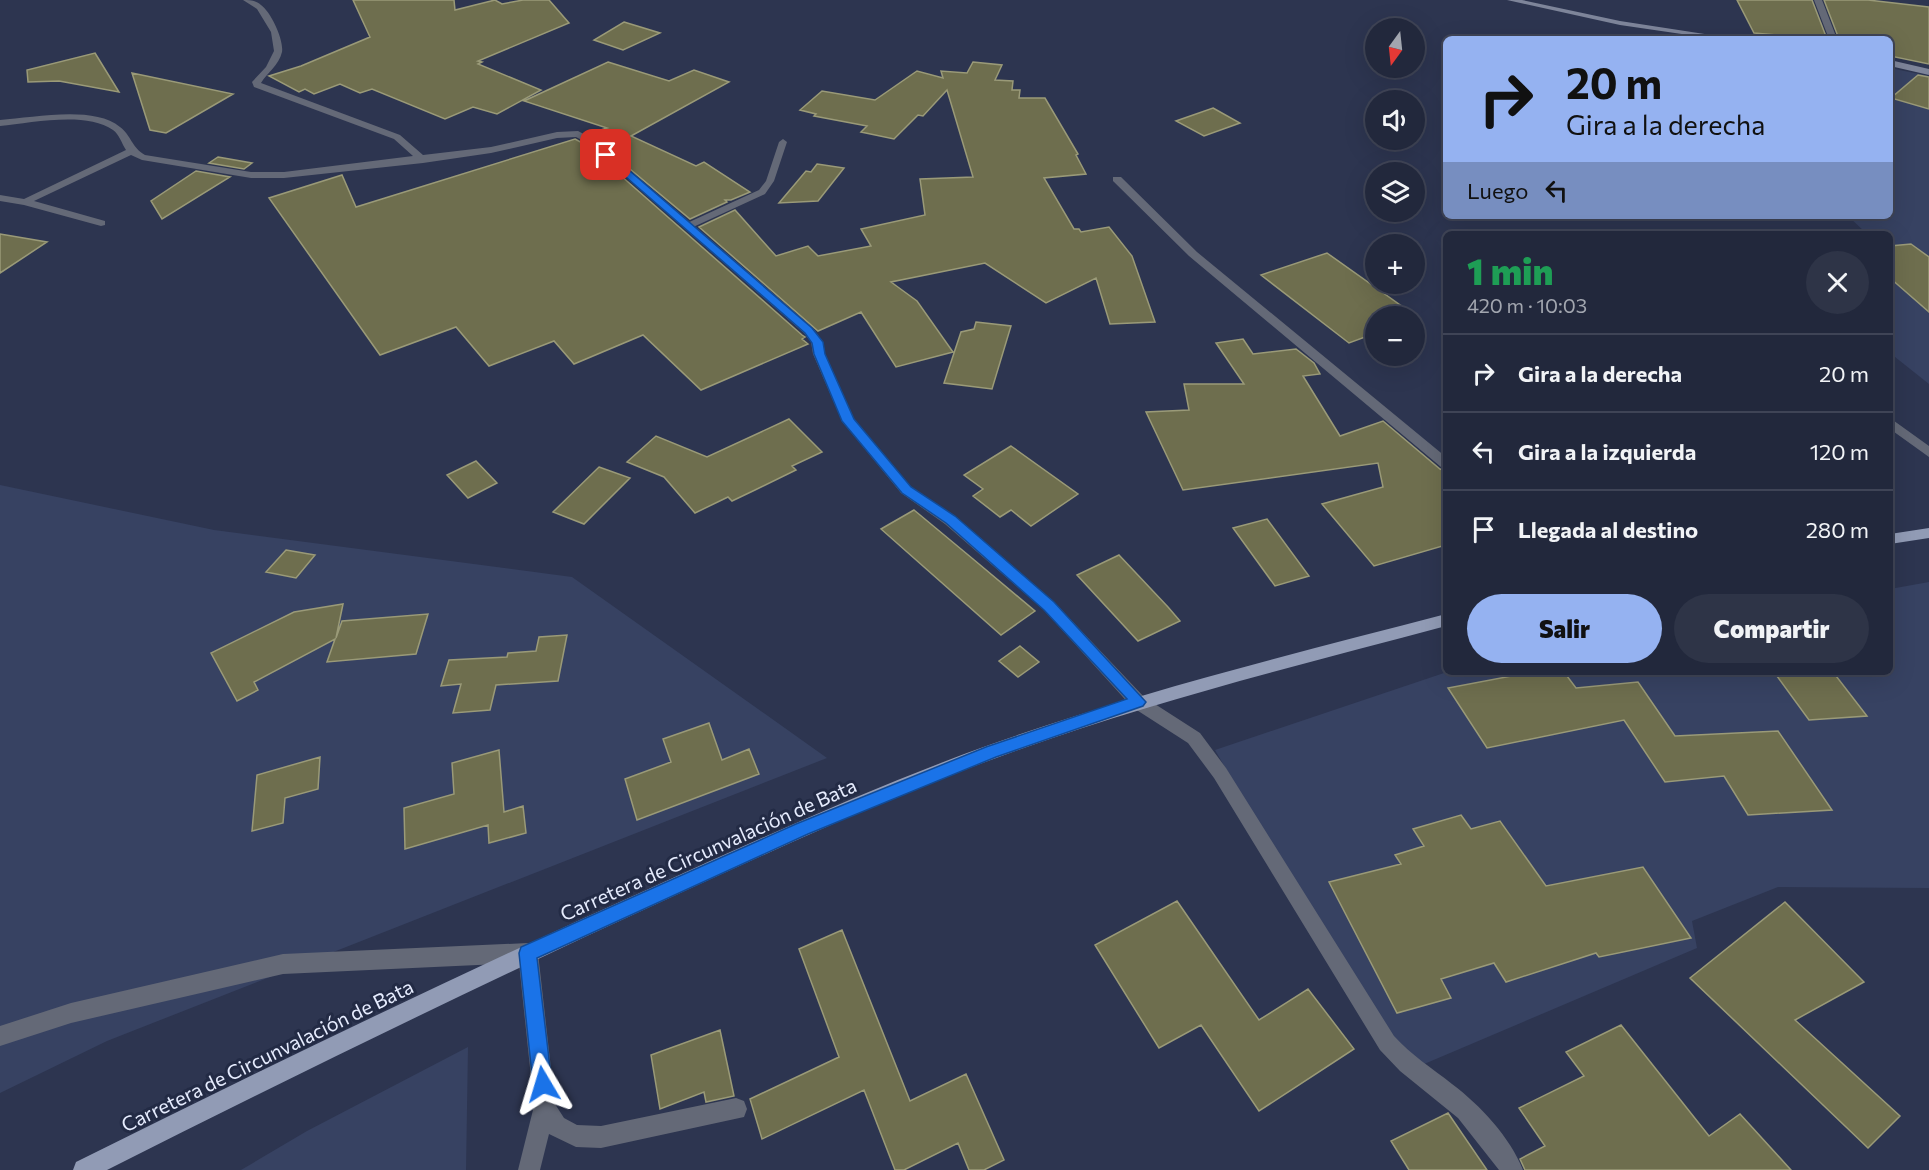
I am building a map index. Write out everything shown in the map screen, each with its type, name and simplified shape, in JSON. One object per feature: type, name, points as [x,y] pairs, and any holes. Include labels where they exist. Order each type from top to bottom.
[{"type":"main road","points":[[1511,0],[1620,23],[1712,36]]},
{"type":"main road","points":[[1893,64],[1929,72]]},
{"type":"main road","points":[[1893,539],[1929,533]]},
{"type":"main road","name":"Carretera de Circunvalación de Bata","points":[[84,1170],[270,1076],[528,953],[802,829],[991,752],[1138,702],[1443,621]]},
{"type":"street","points":[[247,0],[260,8],[275,32],[278,51],[270,68],[256,82],[257,85],[397,137],[423,160]]},
{"type":"street","points":[[1818,0],[1832,36]]},
{"type":"street","points":[[0,123],[78,117],[102,121],[118,128],[131,151],[142,157],[266,176],[423,160],[491,150],[557,135],[578,134],[590,141],[808,330],[817,342],[819,354],[848,421],[906,490],[951,520],[1049,606],[1138,702],[1194,738],[1226,783],[1387,1043],[1399,1058],[1464,1108],[1483,1128],[1512,1170]]},
{"type":"street","points":[[26,202],[131,151]]},
{"type":"street","points":[[1117,179],[1193,254],[1443,462]]},
{"type":"street","points":[[0,198],[26,202],[101,223]]},
{"type":"street","points":[[1893,424],[1929,453]]},
{"type":"street","points":[[0,1036],[71,1013],[284,964],[528,953],[545,1106],[529,1170]]},
{"type":"street","points":[[545,1106],[556,1126],[576,1136],[602,1137],[736,1108]]},
{"type":"lane","points":[[688,226],[762,192],[770,182],[783,142]]},
{"type":"shaded area","points":[[1893,69],[1929,76],[1929,384],[1893,355],[1893,231],[1864,231],[1851,219],[1893,219]]},
{"type":"shaded area","points":[[0,485],[214,530],[572,577],[827,758],[107,1041],[0,1093]]},
{"type":"shaded area","points":[[1929,582],[1929,888],[1778,887],[1692,921],[1697,948],[1403,1073],[1215,750],[1443,673],[1893,675],[1893,588]]},
{"type":"shaded area","points":[[468,1047],[466,1170],[241,1170],[307,1131]]},
{"type":"building","points":[[353,0],[454,0],[455,10],[495,0],[502,4],[523,0],[549,0],[569,23],[478,61],[482,62],[478,64],[541,90],[497,114],[473,107],[445,119],[372,89],[360,93],[340,84],[314,94],[305,89],[299,92],[269,76],[301,66],[370,37]]},
{"type":"building","points":[[1737,0],[1812,0],[1826,36],[1790,36],[1754,33]]},
{"type":"building","points":[[1824,0],[1868,0],[1929,7],[1929,64],[1893,57],[1893,36],[1838,36]]},
{"type":"building","points":[[624,22],[660,33],[623,50],[594,40]]},
{"type":"building","points":[[95,53],[119,92],[59,81],[28,82],[27,70]]},
{"type":"building","points":[[608,62],[669,81],[694,70],[729,82],[631,136],[696,166],[704,162],[750,192],[731,200],[725,200],[727,202],[690,219],[588,134],[607,128],[524,101]]},
{"type":"building","points":[[973,62],[1002,65],[995,80],[1013,81],[1012,90],[1020,90],[1019,98],[1045,98],[1078,154],[1076,155],[1086,174],[1044,178],[1074,229],[1079,229],[1081,232],[1109,227],[1132,256],[1155,322],[1110,324],[1096,278],[1046,303],[985,263],[891,282],[917,301],[953,352],[896,367],[861,312],[818,331],[699,227],[735,210],[776,256],[808,246],[818,256],[871,246],[861,229],[925,215],[920,179],[973,177],[947,90],[923,116],[918,115],[894,139],[861,132],[867,126],[814,116],[816,114],[800,110],[822,91],[875,100],[917,71],[943,78],[941,71],[967,73]]},
{"type":"building","points":[[132,73],[233,94],[166,133],[150,130]]},
{"type":"building","points":[[1918,75],[1929,77],[1929,109],[1893,99]]},
{"type":"building","points":[[1213,108],[1240,123],[1204,136],[1176,121]]},
{"type":"building","points":[[575,139],[586,145],[805,337],[802,339],[808,344],[701,390],[643,335],[574,364],[554,341],[489,366],[456,327],[380,355],[269,198],[342,175],[356,207]]},
{"type":"building","points":[[218,157],[252,163],[244,169],[209,163]]},
{"type":"building","points":[[817,164],[844,168],[818,201],[779,203],[806,171],[811,172]]},
{"type":"building","points":[[196,171],[230,177],[162,219],[151,201]]},
{"type":"building","points":[[0,234],[47,242],[0,273]]},
{"type":"building","points":[[1911,244],[1929,257],[1929,312],[1893,281],[1893,246]]},
{"type":"building","points":[[1327,253],[1365,280],[1365,294],[1385,294],[1402,306],[1365,306],[1365,337],[1349,343],[1261,275]]},
{"type":"building","points":[[976,322],[1011,326],[992,389],[944,383],[961,332],[974,329]]},
{"type":"building","points":[[1243,339],[1253,354],[1296,349],[1314,363],[1320,374],[1303,376],[1340,436],[1383,421],[1443,470],[1443,546],[1374,566],[1322,504],[1383,487],[1378,463],[1183,490],[1146,412],[1189,410],[1184,384],[1244,384],[1216,343]]},
{"type":"building","points":[[789,419],[822,452],[792,466],[796,470],[755,490],[732,501],[728,497],[695,513],[664,477],[627,462],[656,436],[707,457]]},
{"type":"building","points":[[1011,446],[1078,494],[1031,526],[1011,510],[1000,517],[973,496],[983,489],[964,475]]},
{"type":"building","points":[[476,461],[497,483],[468,498],[447,475]]},
{"type":"building","points":[[599,467],[630,478],[584,524],[553,512]]},
{"type":"building","points":[[914,510],[1035,611],[1001,635],[881,529]]},
{"type":"building","points":[[1267,519],[1309,576],[1275,586],[1233,528]]},
{"type":"building","points":[[286,550],[315,555],[296,578],[266,572]]},
{"type":"building","points":[[1119,555],[1180,621],[1138,641],[1077,575]]},
{"type":"building","points":[[343,604],[336,638],[342,621],[428,614],[416,654],[327,662],[335,639],[254,682],[258,690],[237,701],[211,653],[294,612]]},
{"type":"building","points":[[567,635],[558,681],[496,685],[490,710],[453,713],[461,684],[441,686],[449,660],[507,657],[508,653],[536,651],[539,637]]},
{"type":"building","points":[[1020,646],[1039,662],[1018,677],[999,661]]},
{"type":"building","points":[[1516,675],[1566,675],[1576,688],[1638,682],[1675,736],[1778,731],[1832,810],[1748,815],[1724,776],[1665,782],[1624,720],[1487,748],[1448,688]]},
{"type":"building","points":[[1776,675],[1835,675],[1867,716],[1809,720]]},
{"type":"building","points":[[709,723],[722,760],[749,749],[759,774],[637,820],[625,779],[671,762],[663,739]]},
{"type":"building","points":[[499,750],[504,812],[523,806],[526,833],[489,843],[488,825],[405,849],[404,808],[454,794],[452,763]]},
{"type":"building","points":[[320,757],[318,789],[285,798],[283,823],[252,831],[257,775]]},
{"type":"building","points":[[1461,815],[1471,829],[1500,821],[1546,886],[1643,867],[1691,938],[1599,957],[1596,953],[1506,982],[1494,963],[1441,979],[1451,998],[1397,1013],[1329,882],[1401,864],[1395,855],[1424,846],[1413,829]]},
{"type":"building","points":[[1177,901],[1259,1020],[1308,989],[1354,1049],[1259,1111],[1201,1025],[1159,1048],[1095,945]]},
{"type":"building","points":[[1785,902],[1864,982],[1795,1020],[1900,1116],[1868,1148],[1690,978]]},
{"type":"building","points":[[842,930],[910,1101],[966,1074],[1004,1160],[984,1170],[969,1170],[958,1143],[904,1170],[895,1170],[864,1090],[762,1139],[750,1099],[839,1057],[799,949]]},
{"type":"building","points":[[1621,1025],[1709,1136],[1740,1114],[1791,1170],[1525,1170],[1520,1159],[1545,1146],[1519,1108],[1584,1076],[1566,1052]]},
{"type":"building","points":[[720,1030],[734,1096],[706,1102],[704,1092],[660,1109],[651,1055]]},
{"type":"building","points":[[1448,1113],[1487,1170],[1409,1170],[1391,1141]]},
{"type":"route","points":[[543,1084],[528,953],[802,829],[991,752],[1138,702],[1049,606],[951,520],[906,490],[848,421],[819,354],[817,342],[808,330],[606,155]]}]
